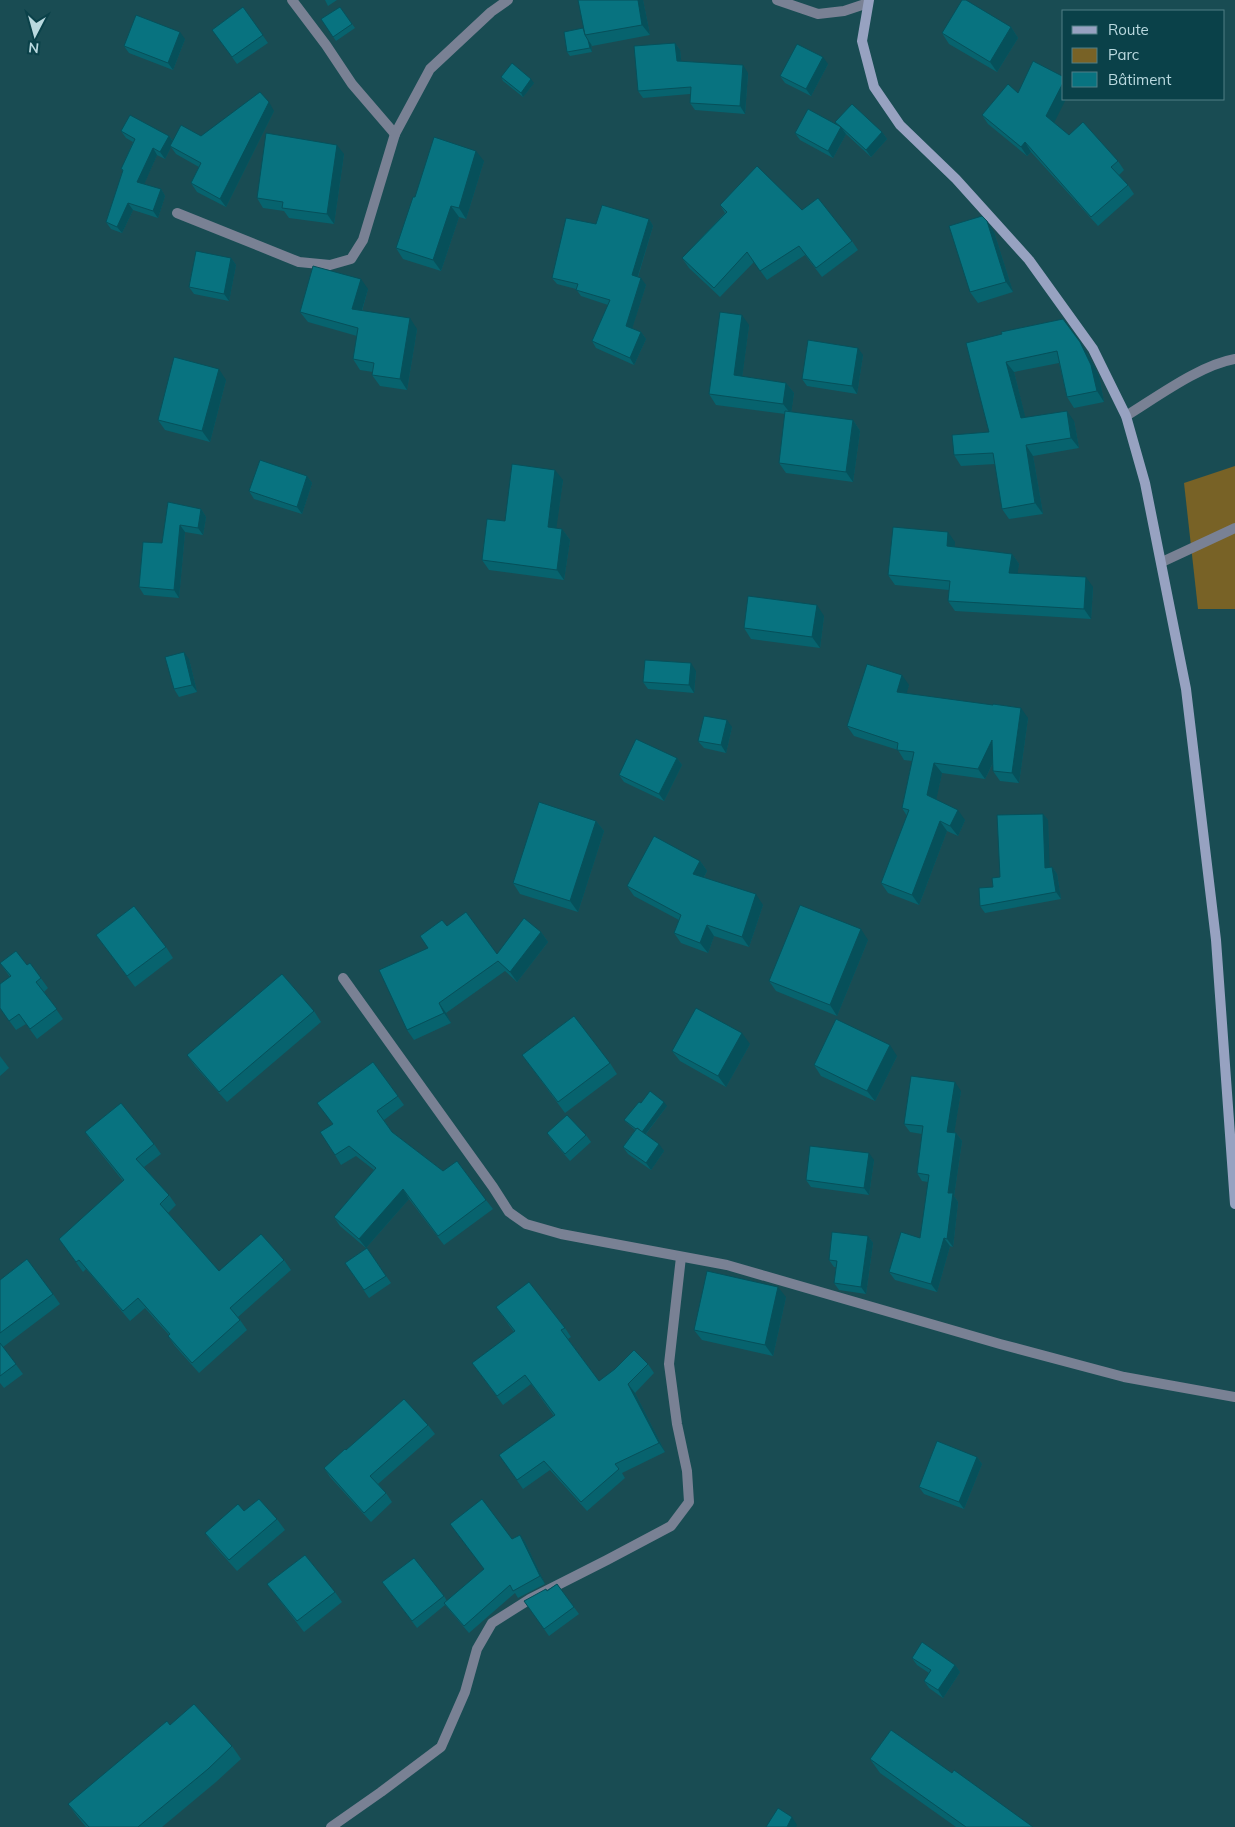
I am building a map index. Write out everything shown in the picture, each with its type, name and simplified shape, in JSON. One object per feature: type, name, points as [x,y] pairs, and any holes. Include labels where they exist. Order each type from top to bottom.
[{"type":"street","points":[[292,0],[352,84],[395,134]]},
{"type":"street","points":[[177,213],[299,262],[330,265],[351,259],[363,240],[395,134],[430,69],[491,12],[508,0]]},
{"type":"street","points":[[777,0],[818,14],[844,11],[868,2],[862,41],[874,87],[900,126],[956,179],[1029,260],[1093,349],[1126,416],[1145,483],[1186,689],[1216,940],[1235,1204]]},
{"type":"street","points":[[1126,416],[1194,374],[1227,360],[1235,359]]},
{"type":"street","points":[[1162,562],[1235,528]]},
{"type":"street","points":[[343,978],[493,1187],[508,1212],[526,1224],[561,1234],[727,1265],[1000,1344],[1124,1377],[1235,1397]]},
{"type":"street","points":[[331,1827],[441,1747],[465,1692],[477,1649],[492,1623],[530,1599],[671,1526],[689,1502],[687,1471],[677,1424],[669,1364],[681,1257]]},
{"type":"green space","points":[[1235,466],[1235,609],[1198,609],[1184,483]]},
{"type":"building","points":[[578,0],[638,0],[642,25],[585,35]]},
{"type":"building","points":[[962,0],[966,0],[1011,27],[990,62],[942,33]]},
{"type":"building","points":[[243,7],[263,35],[232,57],[212,30]]},
{"type":"building","points":[[340,7],[352,24],[333,37],[321,19]]},
{"type":"building","points":[[136,15],[180,32],[168,63],[124,46]]},
{"type":"building","points":[[583,28],[590,48],[567,52],[564,32]]},
{"type":"building","points":[[675,43],[677,61],[743,65],[740,106],[690,103],[691,87],[638,91],[634,46]]},
{"type":"building","points":[[797,44],[823,57],[806,89],[780,76]]},
{"type":"building","points":[[1033,61],[1062,76],[1062,85],[1046,116],[1069,135],[1083,122],[1118,161],[1111,167],[1128,185],[1091,217],[1025,142],[1021,147],[982,115],[1008,84],[1018,93]]},
{"type":"building","points":[[512,63],[531,79],[521,93],[501,77]]},
{"type":"building","points":[[260,92],[269,102],[220,199],[191,183],[201,163],[170,146],[181,125],[201,136]]},
{"type":"building","points":[[852,104],[882,132],[866,150],[835,122]]},
{"type":"building","points":[[808,109],[841,127],[828,151],[795,133]]},
{"type":"building","points":[[130,115],[169,136],[160,152],[153,148],[137,182],[161,189],[153,211],[128,203],[117,227],[106,222],[123,170],[121,169],[135,139],[121,131]]},
{"type":"building","points":[[266,133],[337,145],[327,214],[282,208],[283,202],[257,198]]},
{"type":"building","points":[[434,137],[476,151],[459,208],[451,206],[433,260],[396,248]]},
{"type":"building","points":[[757,166],[802,210],[818,198],[852,241],[816,268],[799,246],[760,271],[747,252],[714,288],[682,258],[727,212],[720,205]]},
{"type":"building","points":[[602,205],[649,219],[632,275],[641,278],[626,326],[641,332],[630,358],[592,341],[610,300],[576,290],[578,284],[552,278],[566,218],[596,224]]},
{"type":"building","points":[[982,216],[987,221],[1006,282],[970,292],[949,226]]},
{"type":"building","points":[[196,251],[231,258],[224,294],[189,287]]},
{"type":"building","points":[[313,266],[361,279],[352,309],[410,318],[400,379],[372,375],[374,363],[353,359],[358,328],[300,312]]},
{"type":"building","points":[[720,312],[742,315],[734,375],[786,383],[783,404],[709,394]]},
{"type":"building","points":[[1063,319],[1080,342],[1091,365],[1097,391],[1067,397],[1057,351],[1006,362],[1021,418],[1067,411],[1071,438],[1026,445],[1035,503],[1002,509],[993,453],[954,455],[952,435],[989,432],[966,343],[1002,334],[1001,332]]},
{"type":"building","points":[[808,340],[858,348],[852,386],[802,379]]},
{"type":"building","points":[[174,357],[219,369],[202,431],[158,420]]},
{"type":"building","points":[[785,411],[853,420],[846,472],[779,463]]},
{"type":"building","points":[[260,460],[307,476],[297,507],[249,491]]},
{"type":"building","points":[[512,464],[555,470],[548,527],[562,529],[557,570],[482,560],[487,519],[505,521]]},
{"type":"building","points":[[168,502],[201,509],[198,528],[180,525],[174,590],[139,587],[143,542],[162,543]]},
{"type":"building","points":[[893,527],[948,532],[947,546],[1012,554],[1009,573],[1086,577],[1084,609],[948,601],[950,581],[888,575]]},
{"type":"building","points":[[748,596],[817,605],[812,637],[744,628]]},
{"type":"building","points":[[184,652],[192,685],[174,689],[165,657]]},
{"type":"building","points":[[645,660],[691,663],[689,685],[643,682]]},
{"type":"building","points":[[867,664],[902,675],[897,692],[1021,708],[1012,773],[993,771],[992,740],[978,769],[934,763],[927,795],[958,810],[950,826],[940,821],[912,895],[881,883],[909,810],[902,808],[914,752],[897,750],[898,743],[847,726]]},
{"type":"building","points":[[704,716],[727,720],[721,745],[698,741]]},
{"type":"building","points":[[636,739],[677,758],[659,794],[619,775]]},
{"type":"building","points":[[539,802],[596,821],[570,901],[513,883]]},
{"type":"building","points":[[1043,814],[1045,868],[1052,867],[1056,892],[980,906],[979,888],[993,887],[992,878],[1000,877],[997,815]]},
{"type":"building","points":[[654,836],[700,861],[693,874],[756,894],[742,937],[707,925],[700,943],[674,933],[681,915],[627,886]]},
{"type":"building","points":[[800,905],[861,929],[830,1005],[769,981]]},
{"type":"building","points":[[134,906],[166,947],[127,976],[96,935]]},
{"type":"building","points":[[466,912],[497,954],[524,918],[541,932],[510,972],[498,961],[439,1003],[444,1013],[407,1030],[379,970],[428,948],[420,936],[442,920],[447,926]]},
{"type":"building","points":[[16,951],[27,965],[30,963],[41,978],[36,982],[57,1009],[30,1029],[19,1014],[9,1021],[0,1008],[0,984],[11,976],[0,963]]},
{"type":"building","points":[[282,974],[314,1011],[219,1092],[187,1055]]},
{"type":"building","points":[[696,1008],[742,1033],[718,1076],[672,1051]]},
{"type":"building","points":[[574,1016],[610,1063],[558,1102],[522,1055]]},
{"type":"building","points":[[836,1019],[890,1045],[867,1091],[814,1065]]},
{"type":"building","points":[[373,1062],[398,1096],[377,1111],[392,1132],[443,1171],[457,1161],[486,1200],[438,1236],[403,1189],[359,1239],[334,1217],[376,1168],[349,1146],[335,1155],[320,1132],[333,1124],[317,1103]]},
{"type":"building","points":[[911,1076],[955,1082],[947,1132],[956,1133],[948,1193],[953,1193],[947,1239],[944,1238],[931,1284],[889,1272],[901,1232],[920,1238],[929,1175],[917,1173],[923,1126],[904,1124]]},
{"type":"building","points":[[650,1091],[664,1102],[642,1132],[624,1120]]},
{"type":"building","points":[[121,1103],[154,1144],[136,1159],[169,1195],[160,1204],[219,1271],[261,1234],[284,1260],[230,1308],[240,1320],[192,1363],[168,1336],[170,1334],[138,1298],[123,1311],[79,1260],[76,1262],[59,1239],[124,1180],[85,1132]]},
{"type":"building","points":[[567,1115],[586,1135],[565,1154],[547,1133]]},
{"type":"building","points":[[637,1128],[659,1144],[646,1163],[623,1147]]},
{"type":"building","points":[[810,1146],[869,1153],[864,1188],[806,1180]]},
{"type":"building","points":[[832,1232],[868,1236],[861,1287],[834,1283],[837,1261],[829,1260]]},
{"type":"building","points":[[367,1248],[386,1276],[364,1290],[345,1263]]},
{"type":"building","points":[[27,1259],[53,1294],[0,1333],[0,1280]]},
{"type":"building","points":[[707,1271],[778,1287],[765,1345],[694,1330]]},
{"type":"building","points":[[529,1282],[565,1328],[561,1330],[599,1381],[615,1369],[634,1350],[648,1364],[628,1384],[659,1443],[615,1464],[619,1469],[581,1502],[544,1461],[517,1480],[499,1455],[555,1415],[525,1375],[497,1396],[472,1363],[515,1331],[496,1307]]},
{"type":"building","points":[[0,1343],[16,1364],[0,1376]]},
{"type":"building","points":[[404,1399],[428,1425],[370,1476],[386,1493],[364,1513],[324,1468]]},
{"type":"building","points":[[937,1441],[977,1457],[959,1502],[919,1487]]},
{"type":"building","points":[[259,1499],[277,1519],[229,1560],[205,1533],[238,1504],[244,1511]]},
{"type":"building","points":[[482,1499],[512,1539],[520,1535],[540,1576],[513,1591],[510,1585],[464,1626],[444,1603],[484,1569],[450,1524]]},
{"type":"building","points":[[305,1555],[335,1592],[297,1621],[267,1584]]},
{"type":"building","points":[[414,1558],[444,1596],[412,1621],[382,1582]]},
{"type":"building","points":[[557,1584],[574,1607],[544,1629],[524,1601],[546,1589],[547,1591]]},
{"type":"building","points":[[922,1642],[955,1665],[938,1690],[924,1681],[931,1670],[912,1658]]},
{"type":"building","points":[[194,1704],[232,1746],[208,1769],[138,1827],[89,1827],[68,1804],[167,1721],[170,1725]]},
{"type":"building","points":[[891,1730],[952,1773],[954,1770],[1033,1827],[966,1827],[870,1759]]},
{"type":"building","points":[[778,1808],[792,1817],[787,1827],[766,1827]]}]
